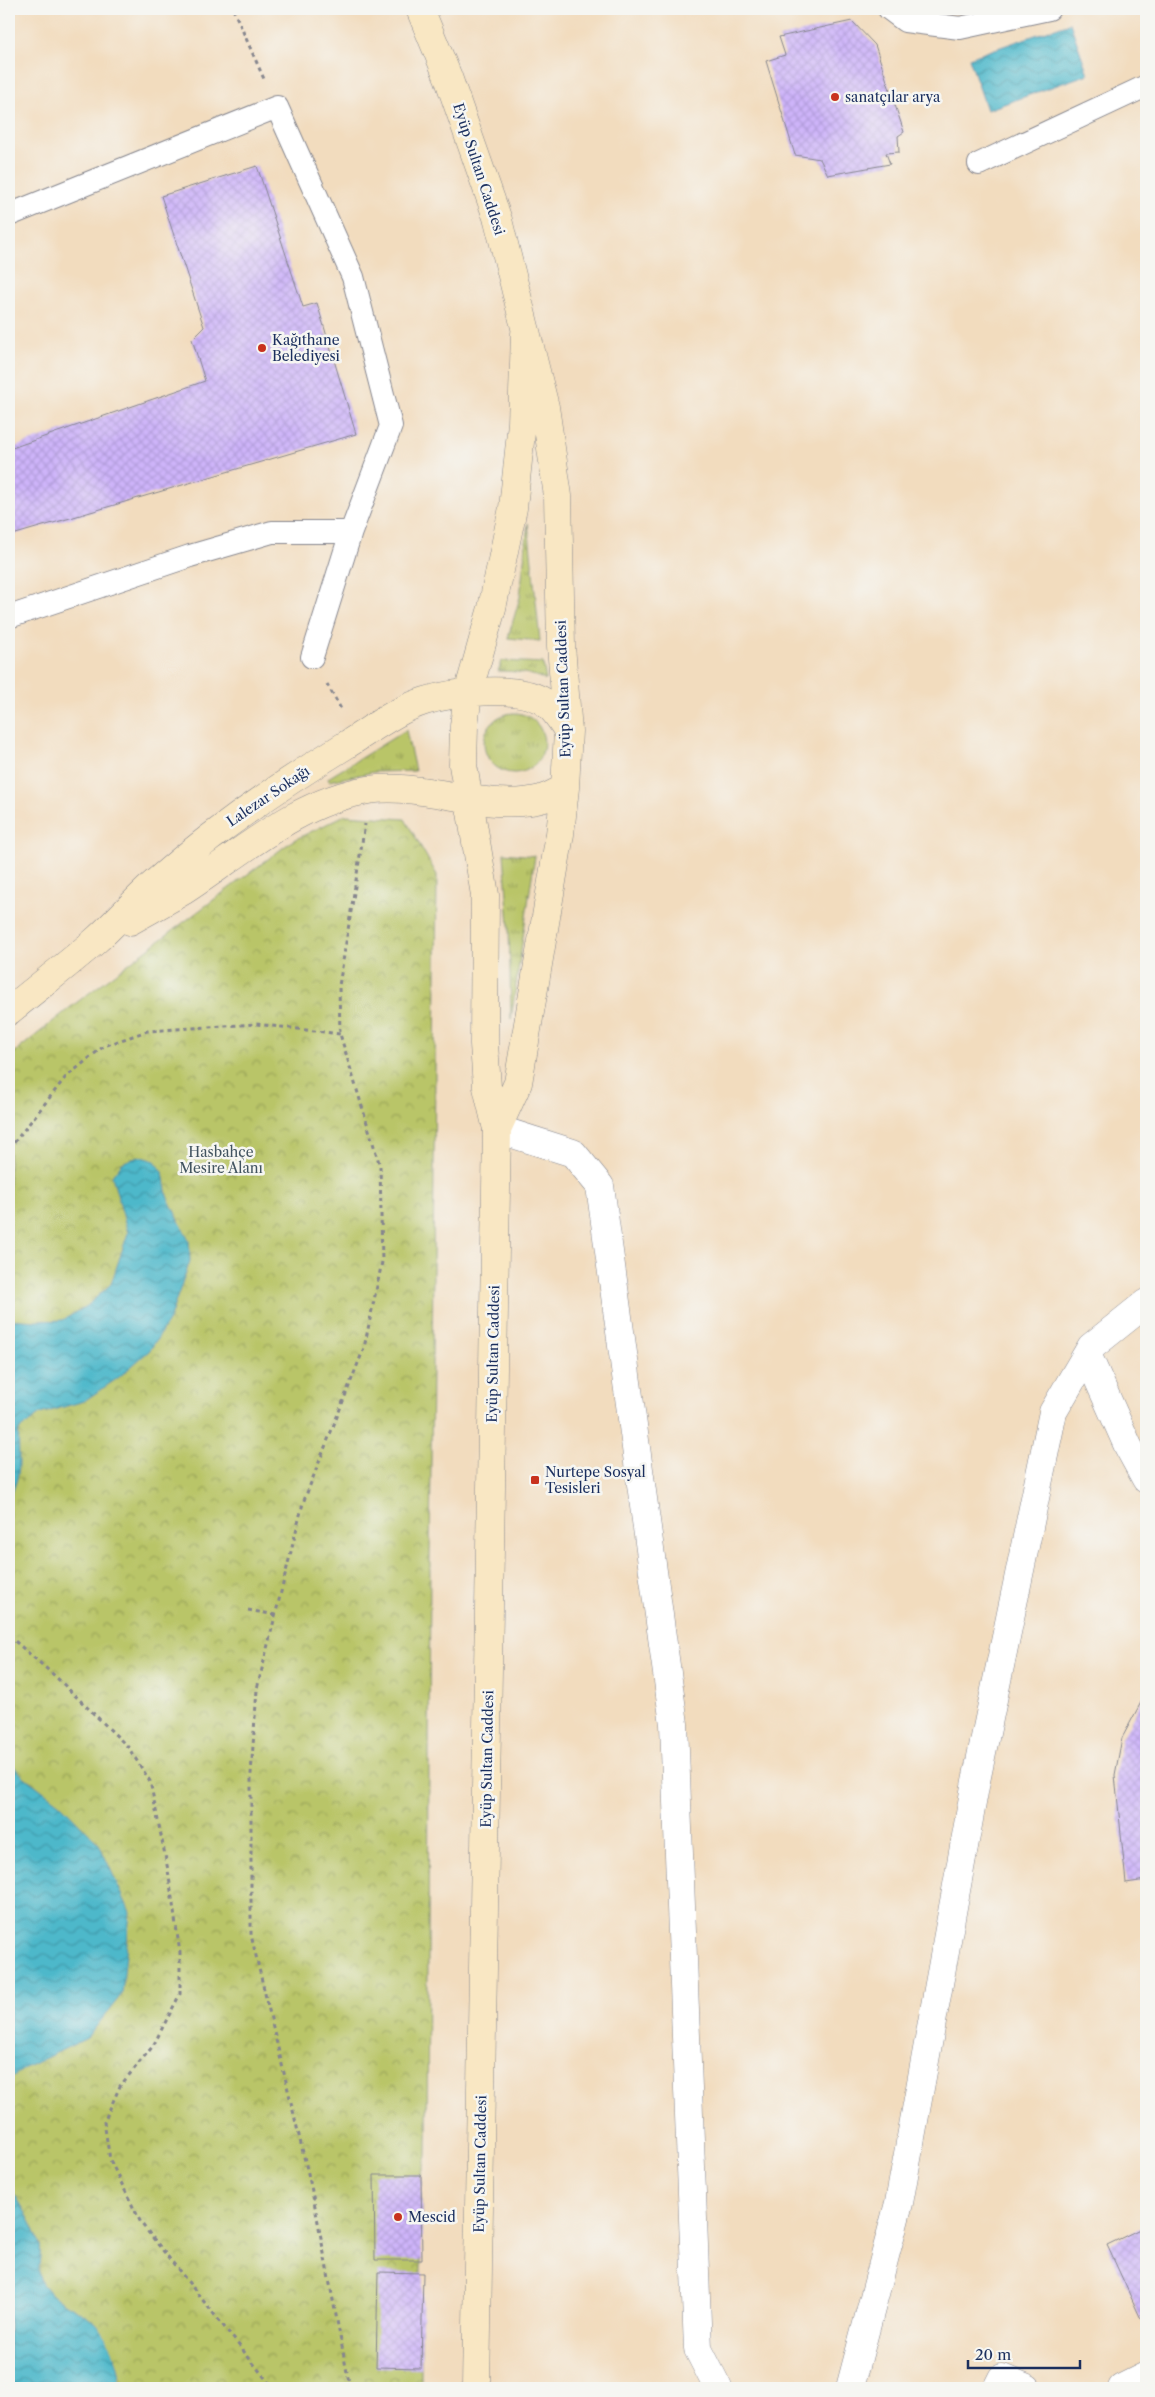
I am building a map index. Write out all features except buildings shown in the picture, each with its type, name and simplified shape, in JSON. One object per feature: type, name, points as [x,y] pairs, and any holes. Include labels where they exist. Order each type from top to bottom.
[{"type":"main road","name":"Eyüp Sultan Caddesi","points":[[420,9],[448,77],[498,220],[545,407],[558,496],[561,646],[568,731],[565,788],[558,843],[518,1083],[497,1129]]},
{"type":"main road","name":"Eyüp Sultan Caddesi","points":[[476,2388],[497,1129],[487,1087],[484,1044],[485,895],[463,765],[464,726],[468,693],[492,608],[513,508],[522,424],[526,334]]},
{"type":"main road","points":[[468,693],[520,692],[542,700],[558,715],[568,731]]},
{"type":"main road","name":"Lalezar Sokağı","points":[[9,1012],[94,942],[155,883],[217,831],[302,772],[389,717],[425,701],[468,693]]},
{"type":"main road","points":[[468,798],[516,803],[542,799],[565,788]]},
{"type":"main road","name":"Lalezar Sokağı","points":[[94,942],[183,891],[255,840],[315,805],[369,790],[402,789],[468,798]]},
{"type":"street","points":[[497,1129],[572,1152],[600,1186],[674,1724],[698,2349],[718,2388]]},
{"type":"street","points":[[850,2388],[899,2203],[976,1781],[1053,1412],[1091,1347],[1146,1303]]},
{"type":"street","points":[[1087,1354],[1128,1446],[1146,1479]]},
{"type":"street","points":[[1122,2388],[1146,2376]]},
{"type":"street","points":[[997,2388],[1002,2378],[1027,2388]]},
{"type":"lane","points":[[888,9],[905,21],[960,28],[1049,9]]},
{"type":"lane","points":[[979,164],[1146,86]]},
{"type":"lane","points":[[9,216],[276,107],[353,278],[391,426],[351,532],[312,657]]},
{"type":"lane","points":[[9,617],[190,556],[272,532],[351,532]]},
{"type":"path","points":[[233,9],[276,107]]},
{"type":"path","points":[[312,657],[358,738]]},
{"type":"path","points":[[350,2388],[311,2186],[251,1935],[251,1774],[257,1698],[303,1503],[364,1348],[382,1262],[380,1166],[340,1034],[339,986],[363,841],[369,790]]},
{"type":"path","points":[[9,1149],[65,1078],[104,1046],[146,1031],[256,1024],[340,1034]]},
{"type":"path","points":[[248,1610],[276,1615]]},
{"type":"path","points":[[9,1636],[55,1676],[128,1747],[150,1781],[168,1870],[180,1953],[180,1994],[153,2046],[120,2086],[104,2122],[110,2160],[141,2222],[272,2388]]},
{"type":"green space","points":[[528,523],[540,641],[508,638],[520,597]]},
{"type":"green space","points":[[502,661],[543,663],[546,680],[523,673],[498,671]]},
{"type":"green space","points":[[508,713],[520,713],[531,718],[539,726],[544,737],[542,755],[531,768],[520,773],[508,773],[497,768],[489,760],[484,749],[484,737],[489,726],[497,718]]},
{"type":"green space","points":[[406,730],[415,771],[374,772],[329,781],[328,778]]},
{"type":"green space","name":"Hasbahçe Mesire Alanı","points":[[345,815],[405,819],[437,875],[430,1560],[427,2156],[421,2175],[421,2388],[9,2388],[9,1057],[72,1006],[292,841]]},
{"type":"green space","points":[[504,853],[535,856],[511,1019],[509,927]]},
{"type":"water","points":[[1070,23],[1088,74],[987,110],[969,58]]},
{"type":"water","points":[[138,1156],[155,1161],[163,1172],[167,1196],[189,1241],[190,1261],[169,1320],[150,1350],[118,1378],[84,1401],[40,1414],[19,1430],[17,1480],[9,1498],[9,1319],[63,1320],[87,1306],[111,1284],[128,1233],[112,1176],[122,1163]]},
{"type":"water","points":[[9,1761],[22,1775],[60,1804],[99,1844],[130,1912],[122,1994],[87,2038],[27,2067],[9,2079]]},
{"type":"water","points":[[9,2185],[27,2215],[38,2239],[40,2246],[39,2275],[42,2284],[60,2301],[94,2322],[105,2335],[116,2362],[119,2388],[9,2388]]},
{"type":"place","name":"sanatçılar arya","points":[[835,97]]},
{"type":"place","name":"Kağıthane Belediyesi","points":[[262,348]]},
{"type":"place","name":"Nurtepe Sosyal Tesisleri","points":[[535,1480]]},
{"type":"place","name":"Mescid","points":[[398,2217]]}]
